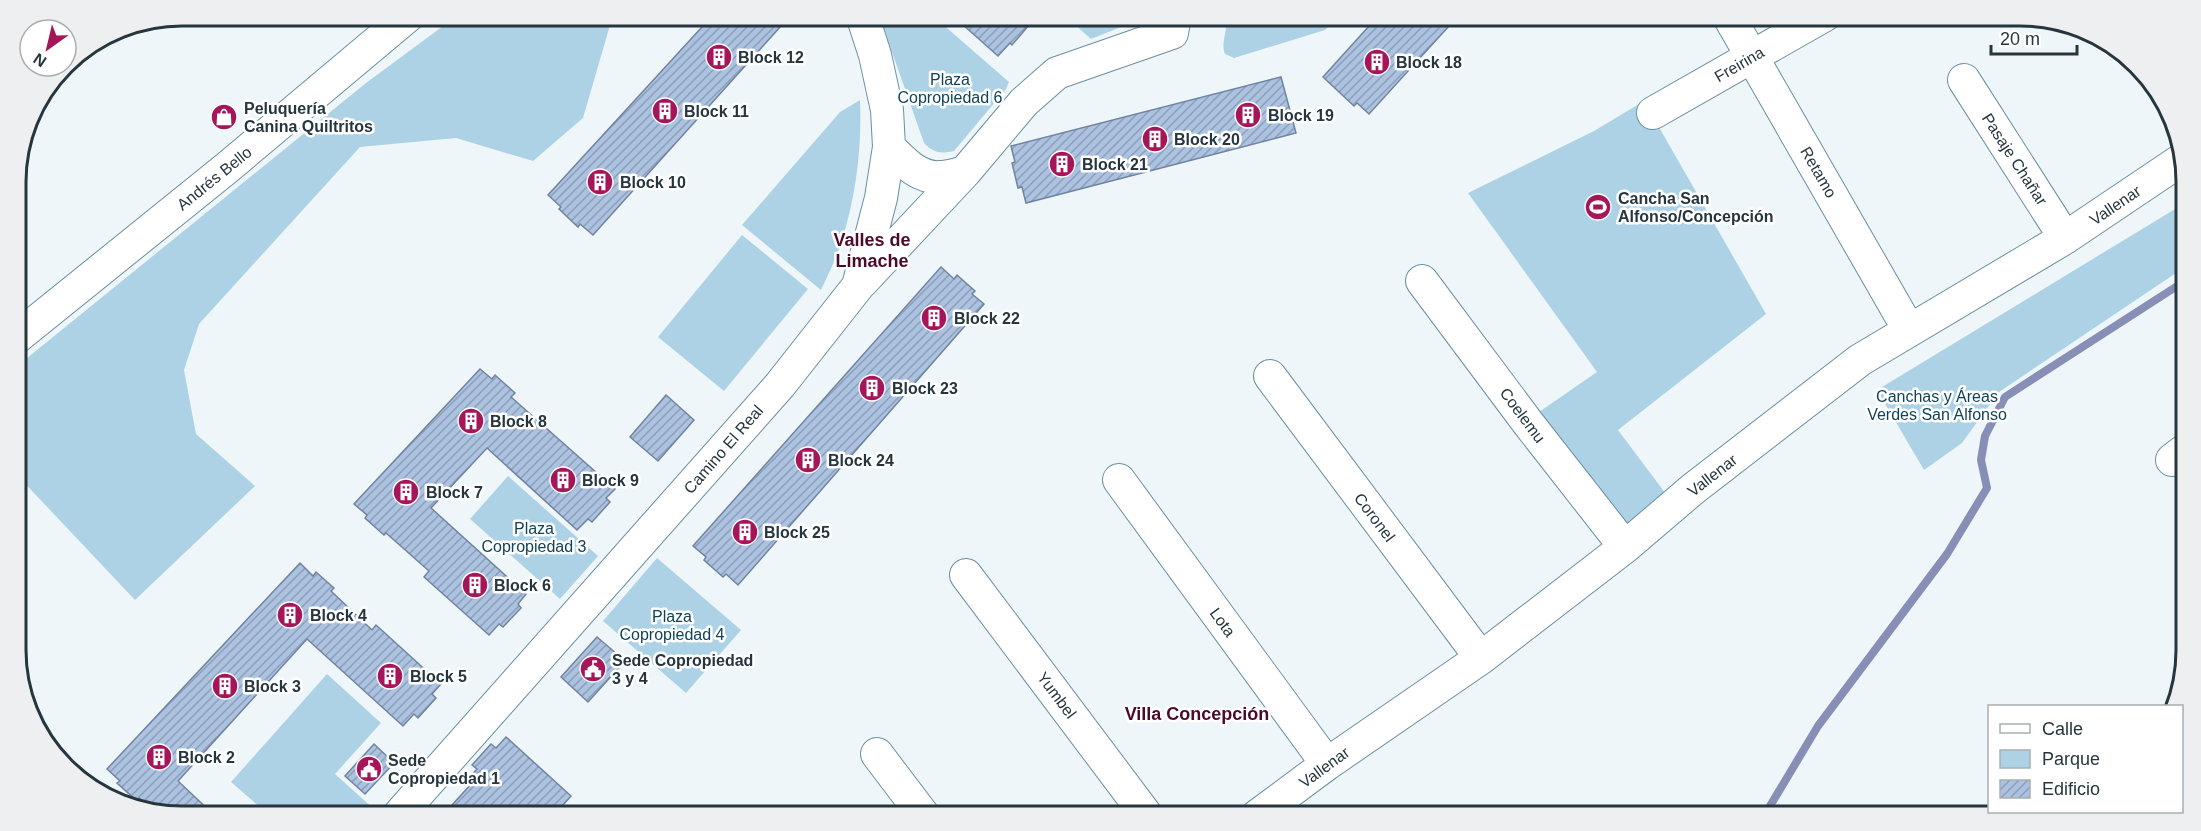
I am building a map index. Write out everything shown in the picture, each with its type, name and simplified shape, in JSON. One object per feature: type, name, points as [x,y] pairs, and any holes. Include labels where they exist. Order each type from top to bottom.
[{"type":"street","name":"Andrés Bello","points":[[26,331],[228,167],[396,26]]},
{"type":"street","name":"Camino El Real","points":[[407,806],[780,385],[858,286],[881,198],[889,147],[887,110],[875,55],[866,26]]},
{"type":"street","points":[[858,286],[965,172],[1024,102],[1057,74],[1169,26]]},
{"type":"street","name":"Retamo","points":[[1735,26],[1909,330]]},
{"type":"street","name":"Freirina","points":[[1653,113],[1805,26]]},
{"type":"street","name":"Pasaje Chañar","points":[[1964,80],[2065,238]]},
{"type":"street","points":[[889,147],[920,174],[944,177],[965,172]]},
{"type":"street","name":"Vallenar","points":[[1271,805],[1480,658],[1625,548],[1693,489],[1860,360],[2065,238],[2174,164]]},
{"type":"street","name":"Coelemu","points":[[1422,280],[1528,423],[1625,548]]},
{"type":"street","name":"Coronel","points":[[1270,375],[1480,658]]},
{"type":"street","name":"Lota","points":[[1119,480],[1328,764]]},
{"type":"street","name":"Yumbel","points":[[966,574],[1139,805]]},
{"type":"street","points":[[877,754],[916,806]]},
{"type":"green space","points":[[443,26],[610,26],[583,118],[533,161],[456,138],[360,147],[199,324],[184,370],[196,434],[255,486],[135,600],[26,485],[26,359],[366,83]]},
{"type":"green space","name":"Plaza Copropiedad 6","points":[[883,26],[945,26],[1009,82],[1006,89],[954,151],[938,152],[924,143]]},
{"type":"green space","points":[[1076,26],[1121,26],[1121,27],[1091,39]]},
{"type":"green space","points":[[1226,26],[1329,26],[1325,30],[1234,58],[1225,54]]},
{"type":"green space","points":[[860,100],[859,154],[851,208],[839,249],[821,290],[742,225],[840,112]]},
{"type":"green space","points":[[1644,101],[1766,314],[1618,430],[1672,502],[1626,536],[1539,412],[1597,372],[1468,193],[1594,131]]},
{"type":"green space","name":"Canchas y Áreas Verdes San Alfonso","points":[[2176,208],[2176,273],[1999,392],[1962,443],[1924,470],[1877,390]]},
{"type":"green space","points":[[742,235],[808,289],[724,391],[658,337]]},
{"type":"green space","name":"Plaza Copropiedad 3","points":[[508,476],[598,556],[560,599],[470,519]]},
{"type":"green space","name":"Plaza Copropiedad 4","points":[[657,558],[741,630],[686,693],[603,621]]},
{"type":"green space","points":[[327,674],[381,723],[335,774],[370,806],[258,806],[231,782]]},
{"type":"building","points":[[703,26],[780,27],[593,235],[580,224],[578,227],[548,195]]},
{"type":"building","points":[[964,26],[1028,26],[1012,45],[1010,43],[998,56]]},
{"type":"building","name":"Block 18","points":[[1369,26],[1449,26],[1369,114],[1357,103],[1354,106],[1323,77]]},
{"type":"building","points":[[1281,77],[1296,133],[1026,203],[1022,187],[1018,188],[1012,163],[1015,162],[1011,146]]},
{"type":"building","points":[[941,267],[954,279],[957,275],[975,291],[972,294],[984,304],[738,585],[726,574],[723,577],[704,560],[706,557],[693,546]]},
{"type":"building","points":[[480,369],[492,379],[495,375],[515,393],[511,397],[615,489],[606,498],[610,502],[592,522],[588,519],[577,530],[487,448],[431,508],[526,594],[518,604],[521,608],[503,627],[499,624],[489,635],[424,577],[429,571],[386,533],[384,535],[365,518],[367,515],[354,504]]},
{"type":"building","points":[[666,395],[694,420],[658,461],[630,437]]},
{"type":"building","points":[[300,563],[313,576],[316,572],[334,588],[331,591],[372,630],[376,625],[441,684],[432,694],[436,698],[418,718],[414,714],[403,726],[307,639],[178,781],[204,806],[151,803],[133,798],[117,783],[120,781],[107,769]]},
{"type":"building","name":"Sede Copropiedad 3 y 4","points":[[597,637],[625,661],[588,702],[561,677]]},
{"type":"building","points":[[506,737],[571,796],[562,806],[451,806],[472,783],[468,779],[477,769],[472,765],[491,744],[496,748]]},
{"type":"building","name":"Sede Copropiedad 1","points":[[374,744],[394,763],[365,794],[345,776]]},
{"type":"waterway","points":[[1771,805],[1818,726],[1947,554],[1987,488],[1981,460],[1985,436],[2005,397],[2176,287]]},
{"type":"place","name":"Block 12","points":[[719,57]]},
{"type":"place","name":"Block 18","points":[[1377,62]]},
{"type":"place","name":"Block 11","points":[[665,111]]},
{"type":"place","name":"Block 19","points":[[1248,115]]},
{"type":"place","name":"Peluquería Canina Quiltritos","points":[[224,117]]},
{"type":"place","name":"Block 20","points":[[1155,139]]},
{"type":"place","name":"Block 21","points":[[1062,164]]},
{"type":"place","name":"Block 10","points":[[600,182]]},
{"type":"place","name":"Cancha San Alfonso/Concepción","points":[[1598,207]]},
{"type":"place","name":"Block 22","points":[[934,318]]},
{"type":"place","name":"Block 23","points":[[872,388]]},
{"type":"place","name":"Block 8","points":[[471,421]]},
{"type":"place","name":"Block 24","points":[[808,460]]},
{"type":"place","name":"Block 9","points":[[563,480]]},
{"type":"place","name":"Block 7","points":[[406,492]]},
{"type":"place","name":"Block 25","points":[[745,532]]},
{"type":"place","name":"Block 6","points":[[475,585]]},
{"type":"place","name":"Block 4","points":[[290,615]]},
{"type":"place","name":"Sede Copropiedad 3 y 4","points":[[593,669]]},
{"type":"place","name":"Block 5","points":[[390,676]]},
{"type":"place","name":"Block 3","points":[[225,686]]},
{"type":"place","name":"Block 2","points":[[159,757]]},
{"type":"place","name":"Sede Copropiedad 1","points":[[369,769]]},
{"type":"district","name":"Valles de Limache","points":[[872,250]]},
{"type":"district","name":"Villa Concepción","points":[[1197,714]]}]
